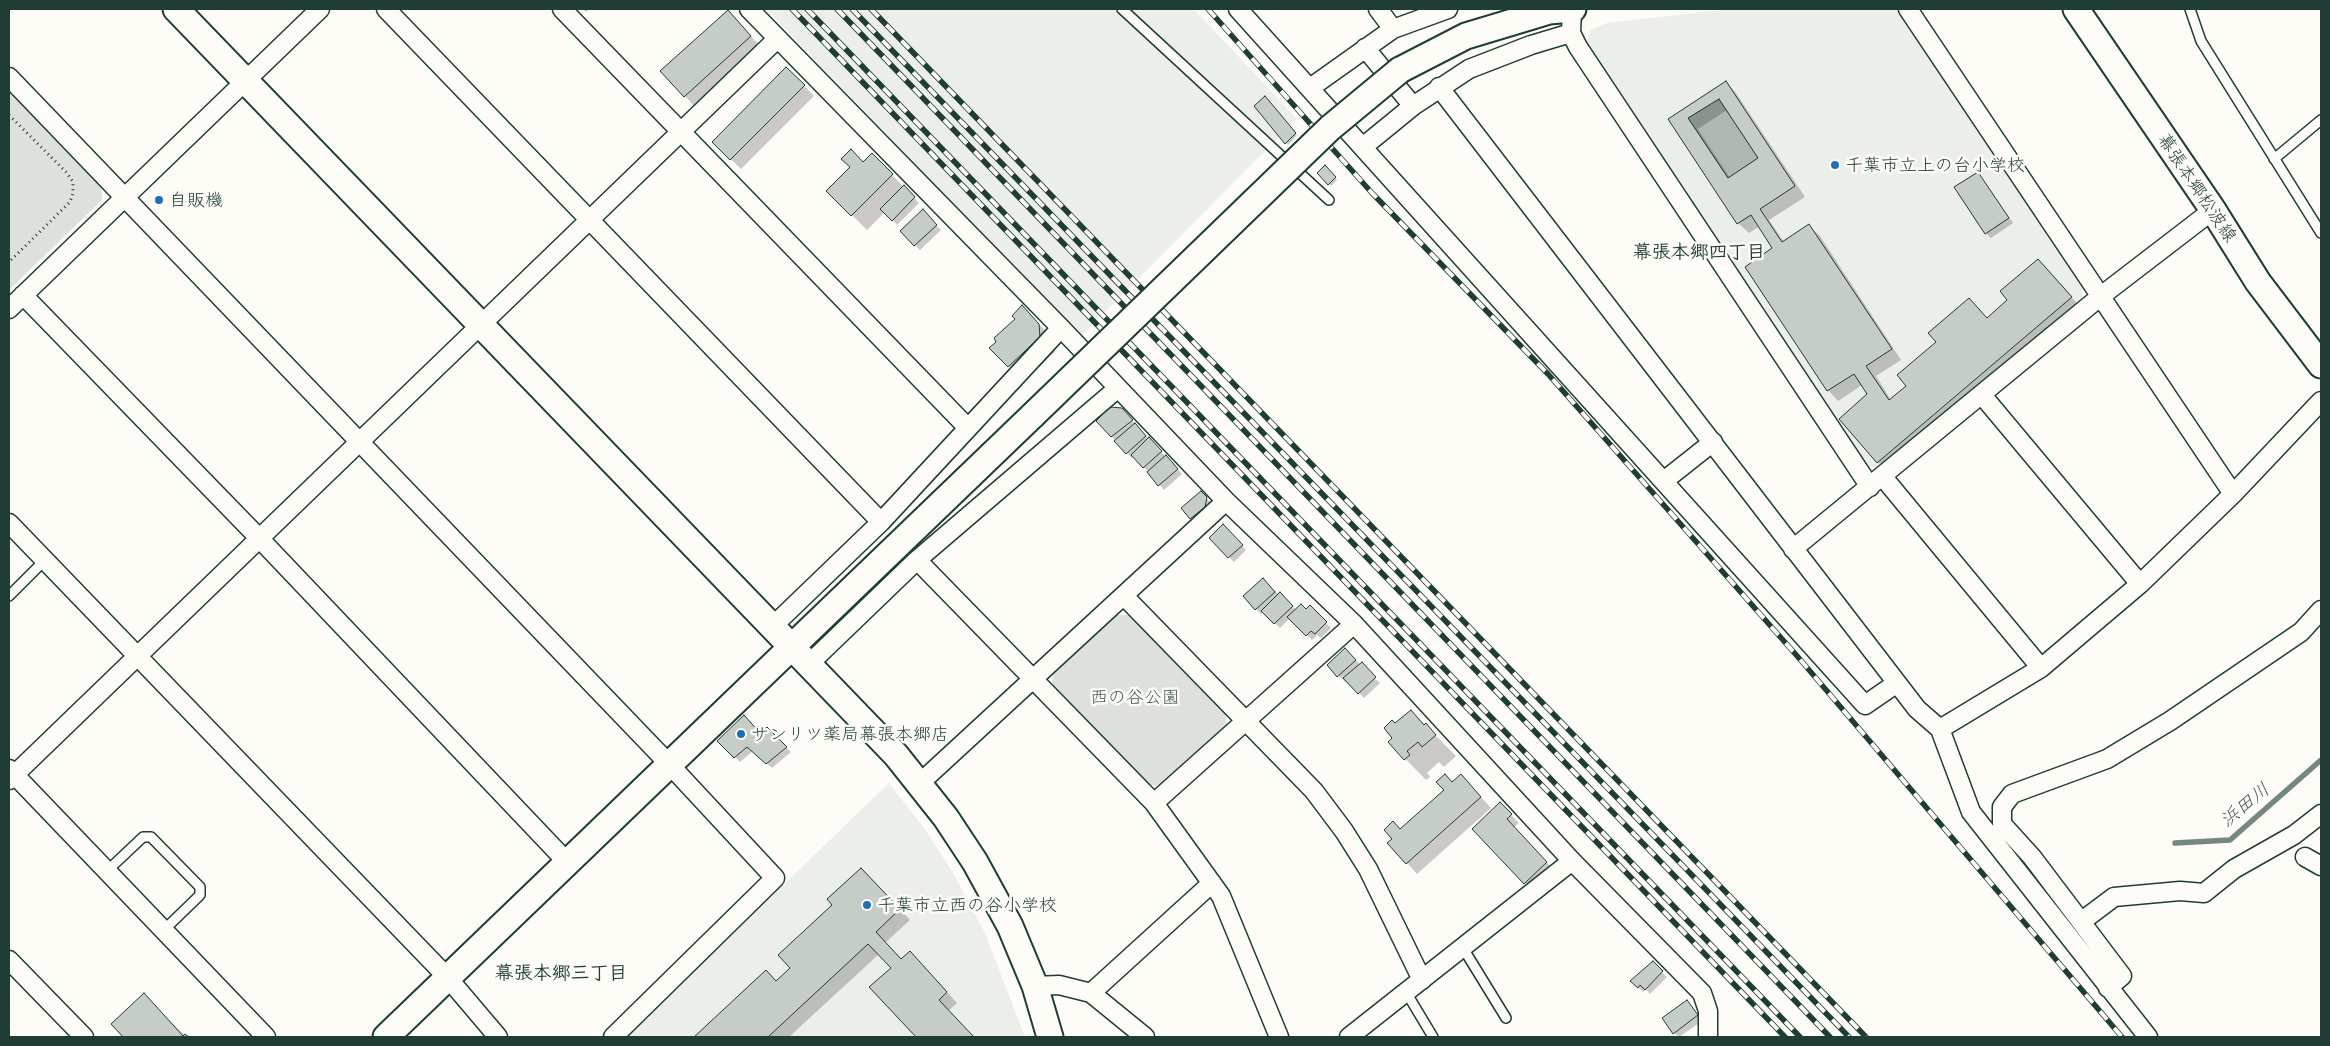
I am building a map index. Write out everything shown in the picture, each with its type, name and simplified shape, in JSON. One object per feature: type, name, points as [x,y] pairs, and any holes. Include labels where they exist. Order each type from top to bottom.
[{"type":"street","points":[[176,9],[773,626],[896,755],[920,783],[975,862],[1010,926],[1035,986],[1050,1037]]},
{"type":"street","points":[[9,309],[320,9]]},
{"type":"street","points":[[386,9],[881,522]]},
{"type":"street","points":[[562,9],[968,428]]},
{"type":"street","points":[[749,9],[1061,328],[1226,501],[1354,624],[1572,861],[1702,993],[1708,1011],[1708,1037]]},
{"type":"street","points":[[1238,9],[1665,480],[1865,705],[1897,683]]},
{"type":"street","points":[[1378,9],[1393,29]]},
{"type":"street","points":[[1310,88],[1393,29],[1448,9]]},
{"type":"street","points":[[1908,9],[2233,494]]},
{"type":"street","name":"幕張本郷松波線","points":[[2076,9],[2213,210],[2258,282],[2321,365]]},
{"type":"street","points":[[386,1037],[1330,128],[1400,70],[1466,36],[1549,11],[1572,15]]},
{"type":"street","points":[[1364,146],[1439,87],[1469,69],[1531,45],[1572,15]]},
{"type":"street","points":[[1572,15],[1584,55],[1877,482],[2041,668]]},
{"type":"street","points":[[266,1037],[107,871],[11,775],[138,657],[258,538],[590,221],[777,39]]},
{"type":"street","points":[[1365,48],[1413,106]]},
{"type":"street","points":[[9,77],[669,764],[775,878],[613,1037]]},
{"type":"street","points":[[1439,87],[1917,709],[1940,728],[1971,812],[2148,1037]]},
{"type":"street","points":[[1793,549],[1877,482],[2101,296],[2213,210]]},
{"type":"street","points":[[23,295],[567,862]]},
{"type":"street","points":[[773,626],[881,522],[1061,328]]},
{"type":"street","points":[[808,664],[917,560],[1118,388]]},
{"type":"street","points":[[1982,395],[2140,584]]},
{"type":"street","points":[[1940,728],[2041,668],[2140,584],[2233,494],[2321,402]]},
{"type":"street","points":[[1665,480],[1713,442]]},
{"type":"street","points":[[920,783],[1226,501]]},
{"type":"street","points":[[9,523],[448,978],[498,1037]]},
{"type":"street","points":[[917,560],[1154,803],[1221,896],[1279,1037]]},
{"type":"street","points":[[1124,596],[1314,791],[1344,831],[1368,869],[1422,980]]},
{"type":"street","points":[[2108,988],[2122,976],[2082,921],[2002,824],[2002,807],[2012,794],[2107,759],[2170,722],[2301,632],[2321,610]]},
{"type":"street","points":[[1154,803],[1354,624]]},
{"type":"street","points":[[2082,921],[2114,898],[2180,891],[2204,893],[2234,869],[2294,835],[2321,814]]},
{"type":"street","points":[[2305,857],[2321,866]]},
{"type":"street","points":[[1349,1037],[1572,861]]},
{"type":"street","points":[[1091,994],[1212,883]]},
{"type":"street","points":[[9,960],[84,1037]]},
{"type":"street","points":[[1035,986],[1059,985],[1091,994],[1144,1037]]},
{"type":"lane","points":[[1122,9],[1329,200]]},
{"type":"lane","points":[[2190,9],[2202,41],[2321,233]]},
{"type":"lane","points":[[2274,159],[2321,120]]},
{"type":"lane","points":[[9,596],[45,560]]},
{"type":"lane","points":[[107,871],[142,837],[151,837],[200,887],[200,895],[164,930]]},
{"type":"lane","points":[[1463,948],[1506,1018]]},
{"type":"lane","points":[[1406,992],[1433,1037]]},
{"type":"path","points":[[9,115],[73,182],[73,193],[70,202],[9,262]]},
{"type":"shaded area","points":[[766,9],[1194,9],[1297,119],[1081,336]]},
{"type":"shaded area","name":"千葉市立上の台小学校","points":[[1729,9],[1899,9],[2083,286],[2082,300],[1880,468],[1866,466],[1586,44],[1590,30],[1607,23]]},
{"type":"shaded area","points":[[1719,99],[1758,158],[1728,178],[1688,118]]},
{"type":"shaded area","name":"千葉市立西の谷小学校","points":[[889,783],[926,831],[956,878],[985,933],[1025,1037],[626,1037]]},
{"type":"green space","points":[[9,90],[101,186],[102,200],[9,290]]},
{"type":"green space","name":"西の谷公園","points":[[1116,615],[1131,615],[1225,712],[1226,726],[1161,785],[1146,785],[1052,687],[1053,673]]},
{"type":"building","points":[[728,10],[751,36],[684,97],[660,71]]},
{"type":"building","points":[[786,67],[805,85],[730,160],[712,142]]},
{"type":"building","points":[[1726,81],[1795,186],[1760,209],[1782,242],[1809,224],[1892,349],[1866,366],[1889,400],[1906,386],[1897,375],[1936,342],[1928,333],[1969,298],[1987,318],[2007,300],[2000,291],[2038,259],[2072,297],[1877,463],[1839,419],[1867,394],[1854,374],[1827,391],[1745,267],[1772,248],[1751,215],[1737,224],[1668,119]],"holes":[[[1719,99],[1758,158],[1728,178],[1688,118]]]},
{"type":"building","points":[[1265,96],[1296,133],[1285,144],[1254,106]]},
{"type":"building","points":[[851,149],[863,162],[872,153],[893,174],[851,216],[826,191],[850,167],[841,159]]},
{"type":"building","points":[[1325,165],[1336,177],[1328,185],[1317,173]]},
{"type":"building","points":[[1978,172],[2009,218],[1985,234],[1954,187]]},
{"type":"building","points":[[904,185],[915,197],[892,221],[880,209]]},
{"type":"building","points":[[923,209],[937,225],[914,246],[900,231]]},
{"type":"building","points":[[1022,305],[1039,324],[1040,337],[1008,367],[989,348],[996,342],[994,338],[1015,319],[1012,316]]},
{"type":"building","points":[[1110,407],[1122,408],[1133,420],[1111,437],[1096,421]]},
{"type":"building","points":[[1135,423],[1146,436],[1126,454],[1114,441]]},
{"type":"building","points":[[1149,437],[1162,451],[1143,468],[1131,455]]},
{"type":"building","points":[[1166,455],[1178,469],[1158,486],[1147,472]]},
{"type":"building","points":[[1201,491],[1207,497],[1205,507],[1190,519],[1181,508]]},
{"type":"building","points":[[1223,524],[1243,545],[1228,558],[1209,538]]},
{"type":"building","points":[[1263,578],[1275,592],[1255,610],[1243,596]]},
{"type":"building","points":[[1280,592],[1293,606],[1274,624],[1261,611]]},
{"type":"building","points":[[1301,604],[1306,609],[1310,605],[1327,622],[1315,634],[1311,631],[1306,636],[1287,617]]},
{"type":"building","points":[[1345,648],[1356,660],[1337,677],[1327,665]]},
{"type":"building","points":[[1362,662],[1376,677],[1358,694],[1343,678]]},
{"type":"building","points":[[1411,710],[1436,735],[1422,747],[1418,742],[1407,751],[1410,755],[1404,760],[1388,742],[1392,738],[1384,728],[1392,720],[1395,723]]},
{"type":"building","points":[[744,715],[760,733],[767,727],[787,747],[766,764],[747,747],[734,758],[717,741]]},
{"type":"building","points":[[1445,774],[1452,782],[1461,774],[1481,797],[1406,864],[1387,843],[1392,839],[1384,830],[1393,821],[1400,829],[1444,790],[1436,782]]},
{"type":"building","points":[[1500,802],[1512,814],[1507,819],[1547,862],[1524,884],[1472,829]]},
{"type":"building","points":[[861,868],[900,909],[876,932],[901,959],[910,951],[947,992],[939,1000],[974,1037],[916,1037],[869,987],[891,968],[868,944],[768,1037],[694,1037],[766,970],[776,981],[790,968],[778,955],[832,905],[827,899]]},
{"type":"building","points":[[1653,961],[1663,971],[1645,990],[1640,985],[1638,988],[1630,981]]},
{"type":"building","points":[[144,993],[183,1036],[185,1034],[189,1037],[123,1037],[111,1024]]},
{"type":"building","points":[[1687,1000],[1698,1015],[1673,1034],[1662,1018]]},
{"type":"waterway","name":"浜田川","points":[[2175,843],[2230,840],[2321,760]]},
{"type":"railway","points":[[792,9],[1785,1037]]},
{"type":"railway","points":[[807,9],[1800,1037]]},
{"type":"railway","points":[[837,9],[1830,1037]]},
{"type":"railway","points":[[852,9],[1849,1037]]},
{"type":"railway","points":[[871,9],[1866,1037]]},
{"type":"railway","points":[[1208,9],[1372,193],[1548,374],[1798,657],[2122,1037]]},
{"type":"place","name":"千葉市立上の台小学校","points":[[1835,165]]},
{"type":"place","name":"自販機","points":[[159,200]]},
{"type":"place","name":"サンリツ薬局幕張本郷店","points":[[741,734]]},
{"type":"place","name":"千葉市立西の谷小学校","points":[[867,905]]},
{"type":"district","name":"幕張本郷四丁目","points":[[1699,252]]},
{"type":"district","name":"幕張本郷三丁目","points":[[561,973]]}]
